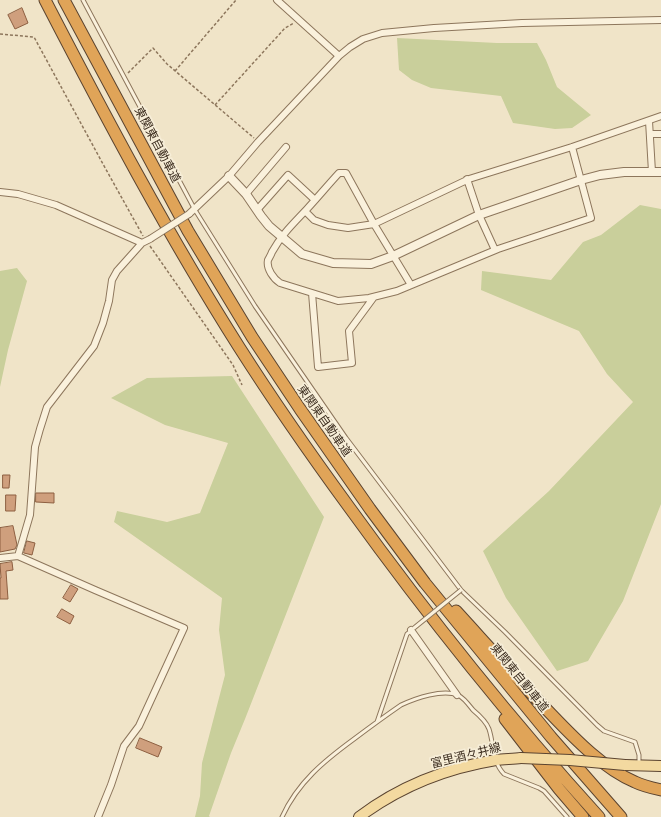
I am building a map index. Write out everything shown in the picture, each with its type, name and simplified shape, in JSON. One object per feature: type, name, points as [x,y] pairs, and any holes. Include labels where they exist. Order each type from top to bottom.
[{"type":"highway","points":[[45,0],[118,139],[173,239],[239,348],[292,426],[412,592],[539,748],[599,817]]},
{"type":"highway","name":"東関東自動車道","points":[[64,0],[188,231],[252,337],[304,415],[425,583],[507,685],[621,817]]},
{"type":"highway","points":[[397,545],[518,681],[588,751],[611,769],[634,782],[661,790]]},
{"type":"highway","points":[[460,652],[498,709],[583,817]]},
{"type":"main road","name":"富里酒々井線","points":[[360,817],[388,798],[420,782],[457,769],[496,760],[521,758],[570,760],[638,766],[661,766]]},
{"type":"street","points":[[277,0],[339,56]]},
{"type":"street","points":[[18,556],[30,515],[35,447],[47,407],[94,346],[103,324],[109,301],[112,280],[117,271],[146,241],[195,210],[229,176],[258,142],[339,56],[363,39],[382,33],[434,28],[522,23],[661,20]]},
{"type":"street","points":[[305,211],[314,220],[328,225],[348,228],[374,224],[468,179],[572,147],[661,116]]},
{"type":"street","points":[[649,121],[652,172]]},
{"type":"street","points":[[650,134],[661,134]]},
{"type":"street","points":[[246,194],[286,147]]},
{"type":"street","points":[[411,285],[346,174],[339,173],[287,229],[268,261],[268,266],[274,279],[280,284],[338,301],[374,297],[397,291],[496,250],[591,218],[572,147]]},
{"type":"street","points":[[229,176],[246,194],[260,216],[269,226],[302,254],[333,263],[371,264],[393,256],[479,215],[581,180],[606,174],[624,172],[661,172]]},
{"type":"street","points":[[257,210],[288,175],[315,200]]},
{"type":"street","points":[[468,179],[479,215],[496,250]]},
{"type":"street","points":[[0,192],[18,194],[56,205],[146,241]]},
{"type":"street","points":[[312,293],[318,367],[352,364],[349,330],[374,297]]},
{"type":"street","points":[[0,558],[18,556],[184,628],[139,726],[124,746],[111,785],[98,817]]},
{"type":"street","points":[[413,629],[457,695]]},
{"type":"lane","points":[[83,0],[195,210],[255,306],[346,438],[461,590],[597,725],[604,731],[635,742],[639,755],[638,766]]},
{"type":"lane","points":[[377,722],[408,634],[461,590]]},
{"type":"lane","points":[[282,817],[293,796],[300,787],[328,758],[401,705],[413,699],[440,694],[457,695],[486,723],[489,728],[496,760],[500,770],[504,774],[544,791],[566,817]]},
{"type":"path","points":[[175,71],[236,0]]},
{"type":"path","points":[[215,105],[285,28],[299,20]]},
{"type":"path","points":[[0,34],[34,36],[146,241],[233,365],[242,385]]},
{"type":"path","points":[[124,77],[153,48],[167,64],[258,142]]},
{"type":"green space","points":[[397,38],[497,43],[537,43],[557,87],[591,115],[572,128],[555,129],[513,123],[501,96],[431,88],[412,80],[399,70]]},
{"type":"green space","points":[[640,205],[661,209],[661,504],[623,601],[588,661],[557,671],[506,598],[483,551],[549,491],[633,402],[607,374],[579,331],[481,290],[482,271],[551,280],[583,242],[601,235]]},
{"type":"green space","points":[[17,268],[27,281],[8,350],[0,387],[0,271]]},
{"type":"green space","points":[[232,376],[324,517],[231,753],[209,816],[210,817],[195,817],[200,796],[202,763],[225,675],[219,630],[222,598],[114,522],[117,511],[167,522],[200,513],[228,443],[165,425],[111,398],[147,378]]},
{"type":"building","points":[[22,8],[28,23],[15,29],[8,15]]},
{"type":"building","points":[[3,475],[10,475],[9,488],[3,488]]},
{"type":"building","points":[[36,493],[54,493],[54,503],[36,502]]},
{"type":"building","points":[[6,495],[16,495],[15,511],[6,511]]},
{"type":"building","points":[[13,526],[17,545],[15,549],[0,552],[0,528]]},
{"type":"building","points":[[27,541],[35,543],[32,555],[24,553]]},
{"type":"building","points":[[12,562],[13,570],[6,571],[8,599],[0,599],[0,564]]},
{"type":"building","points":[[71,585],[78,589],[70,602],[63,598]]},
{"type":"building","points":[[62,609],[74,616],[70,624],[57,617]]},
{"type":"building","points":[[140,738],[162,747],[158,757],[136,748]]}]
